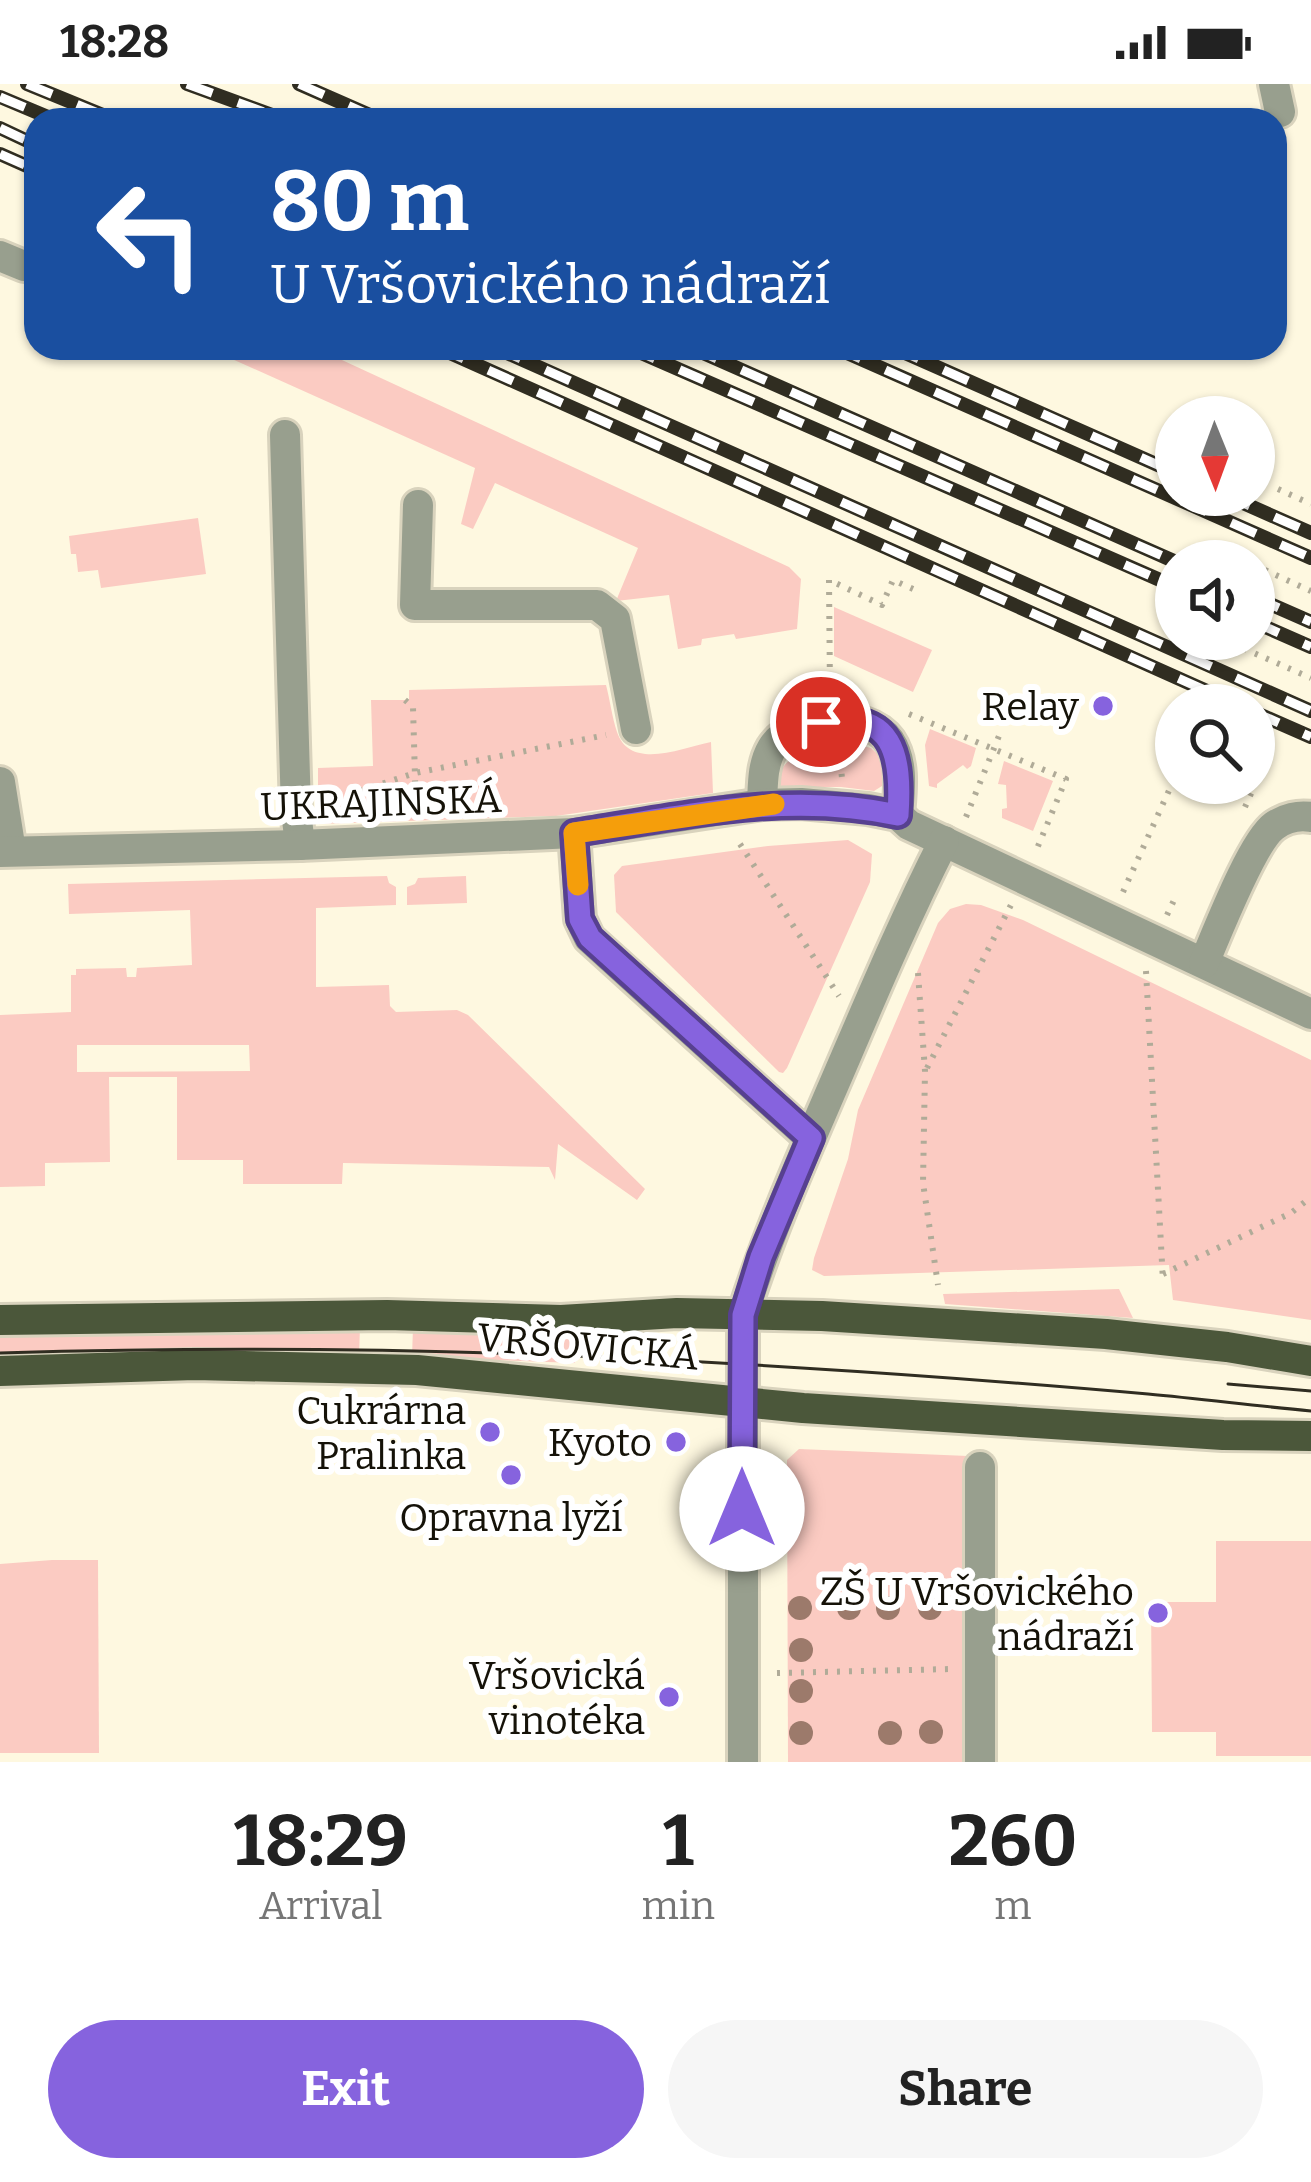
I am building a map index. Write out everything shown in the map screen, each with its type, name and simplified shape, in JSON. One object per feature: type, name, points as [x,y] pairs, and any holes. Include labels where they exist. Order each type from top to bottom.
[{"type":"main road","name":"VRŠOVICKÁ","points":[[0,1320],[387,1315],[561,1320],[677,1312],[822,1316],[1106,1334],[1311,1360]]},
{"type":"main road","points":[[385,1369],[387,1315]]},
{"type":"main road","name":"VRŠOVICKÁ","points":[[0,1371],[195,1365],[385,1369],[803,1408],[1223,1435],[1311,1436]]},
{"type":"street","points":[[285,435],[299,845]]},
{"type":"street","points":[[418,505],[415,605],[597,605],[615,619],[621,731]]},
{"type":"street","points":[[762,804],[766,762],[777,740],[833,707],[887,737],[899,769],[898,815]]},
{"type":"street","points":[[0,782],[5,852]]},
{"type":"street","name":"UKRAJINSKÁ","points":[[5,852],[574,833],[762,804],[846,806],[898,815],[909,825],[955,830],[1204,963],[1311,1014]]},
{"type":"street","points":[[1204,963],[1253,854],[1273,826],[1298,815],[1311,817]]},
{"type":"street","points":[[743,1762],[743,1315],[761,1257],[911,906],[955,830]]},
{"type":"street","points":[[574,833],[580,919],[590,938],[811,1138]]},
{"type":"street","points":[[980,1467],[980,1762]]},
{"type":"path","points":[[1278,489],[1311,504]]},
{"type":"path","points":[[1275,575],[1311,591]]},
{"type":"path","points":[[846,806],[833,707],[829,580],[882,604],[893,580],[913,589]]},
{"type":"path","points":[[1270,660],[1311,678]]},
{"type":"path","points":[[405,700],[413,707],[416,812]]},
{"type":"path","points":[[903,712],[1066,779],[1036,851]]},
{"type":"path","points":[[311,806],[415,773],[621,731]]},
{"type":"path","points":[[955,830],[1001,731]]},
{"type":"path","points":[[1122,895],[1163,804]]},
{"type":"path","points":[[740,844],[839,996]]},
{"type":"path","points":[[1166,919],[1175,898]]},
{"type":"path","points":[[925,1071],[1013,900]]},
{"type":"path","points":[[918,971],[925,1071],[923,1183],[938,1285]]},
{"type":"path","points":[[1146,971],[1163,1278],[1291,1214],[1311,1197]]},
{"type":"path","points":[[777,1673],[980,1668]]},
{"type":"shaded area","points":[[234,360],[342,360],[789,567],[801,579],[797,629],[702,639],[701,645],[678,649],[669,595],[616,601],[638,548],[495,483],[473,529],[461,524],[475,468]]},
{"type":"shaded area","points":[[198,518],[206,574],[101,588],[98,570],[78,572],[76,554],[71,554],[69,536]]},
{"type":"shaded area","points":[[834,607],[932,650],[913,692],[834,656]]},
{"type":"shaded area","points":[[606,685],[617,732],[633,751],[658,754],[711,742],[713,793],[556,816],[318,824],[318,768],[373,766],[371,700],[409,700],[409,690]]},
{"type":"shaded area","points":[[930,729],[976,748],[971,766],[963,765],[937,788],[929,786],[925,745]]},
{"type":"shaded area","points":[[838,740],[871,748],[883,759],[886,780],[882,786],[874,791],[776,783],[791,759]]},
{"type":"shaded area","points":[[1004,761],[1053,781],[1033,831],[1002,818],[1002,809],[1007,808],[1006,785],[998,784]]},
{"type":"shaded area","points":[[848,840],[872,854],[870,882],[783,1073],[616,912],[614,875],[622,866]]},
{"type":"shaded area","points":[[387,876],[396,887],[396,905],[316,908],[316,987],[389,985],[390,1006],[396,1012],[457,1010],[468,1015],[645,1189],[637,1200],[558,1144],[555,1180],[549,1167],[343,1163],[342,1184],[243,1184],[243,1160],[177,1160],[177,1077],[109,1077],[110,1162],[45,1163],[45,1186],[0,1187],[0,1015],[71,1012],[71,975],[76,975],[76,969],[126,968],[127,977],[136,977],[137,968],[192,965],[190,910],[69,914],[68,884]],"holes":[[[77,1045],[249,1045],[250,1071],[77,1072]]]},
{"type":"shaded area","points":[[466,876],[467,903],[407,905],[407,887],[418,878]]},
{"type":"shaded area","points":[[966,904],[1023,920],[1311,1060],[1311,1320],[1173,1300],[1169,1265],[824,1276],[812,1270],[848,1159],[858,1110],[938,923],[950,909]]},
{"type":"shaded area","points":[[1119,1289],[1133,1318],[945,1304],[943,1294]]},
{"type":"shaded area","points":[[360,1327],[359,1356],[0,1359],[0,1330]]},
{"type":"shaded area","points":[[413,1327],[576,1334],[575,1363],[412,1357]]},
{"type":"shaded area","points":[[799,1449],[968,1456],[968,1762],[788,1762],[787,1460]]},
{"type":"shaded area","points":[[1216,1541],[1311,1541],[1311,1756],[1216,1756],[1216,1732],[1152,1732],[1151,1602],[1216,1602]]},
{"type":"shaded area","points":[[98,1560],[99,1753],[0,1753],[0,1564]]},
{"type":"tram line","points":[[0,1353],[301,1349],[602,1357],[975,1380],[1311,1411]]},
{"type":"tram line","points":[[1228,1384],[1311,1391]]},
{"type":"railway","points":[[27,84],[86,108]]},
{"type":"railway","points":[[187,84],[253,108]]},
{"type":"railway","points":[[299,84],[354,108]]},
{"type":"railway","points":[[0,97],[26,108]]},
{"type":"railway","points":[[0,128],[24,139]]},
{"type":"railway","points":[[0,154],[24,165]]},
{"type":"railway","points":[[466,360],[1191,684]]},
{"type":"railway","points":[[523,360],[1311,711]]},
{"type":"railway","points":[[657,360],[1155,578]]},
{"type":"railway","points":[[719,360],[1155,553]]},
{"type":"railway","points":[[863,360],[1311,558]]},
{"type":"railway","points":[[921,360],[1155,464]]},
{"type":"railway","points":[[1273,516],[1311,533]]},
{"type":"railway","points":[[1275,606],[1311,622]]},
{"type":"railway","points":[[1275,631],[1311,647]]},
{"type":"railway","points":[[1275,721],[1311,737]]},
{"type":"slow traffic","points":[[578,885],[574,833],[774,804]]},
{"type":"place","name":"Relay","points":[[1103,706]]},
{"type":"place","name":"Cukrárna Pralinka","points":[[490,1432]]},
{"type":"place","name":"Kyoto","points":[[676,1442]]},
{"type":"place","name":"Opravna lyží","points":[[511,1475]]},
{"type":"place","name":"ZŠ U Vršovického nádraží","points":[[1158,1613]]},
{"type":"place","name":"Vršovická vinotéka","points":[[669,1697]]},
{"type":"route","points":[[742,1509],[743,1315],[761,1257],[811,1138],[590,938],[580,919],[574,833],[762,804],[846,806],[898,815],[899,769],[887,737],[860,720],[821,722]]}]
